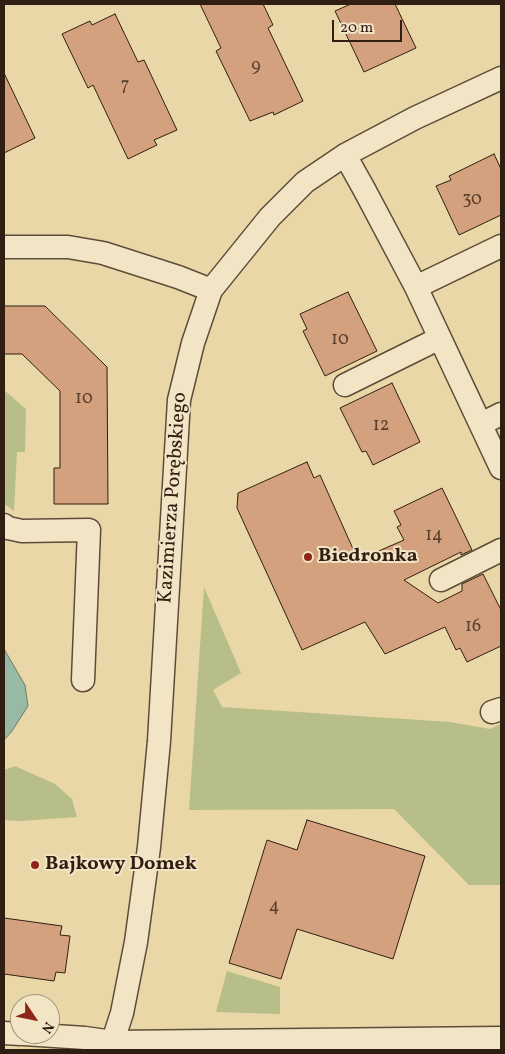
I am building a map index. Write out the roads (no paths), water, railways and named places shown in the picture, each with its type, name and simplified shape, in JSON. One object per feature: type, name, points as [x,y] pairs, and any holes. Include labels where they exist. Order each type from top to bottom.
[{"type":"street","name":"Kazimierza Porębskiego","points":[[112,1046],[122,1013],[136,942],[150,847],[159,742],[179,400],[193,343],[211,290],[270,217],[305,182],[345,155],[415,118],[501,78]]},
{"type":"street","points":[[345,155],[416,287],[501,468]]},
{"type":"street","points":[[416,287],[501,246]]},
{"type":"street","points":[[4,247],[68,247],[103,253],[178,277],[211,290]]},
{"type":"street","points":[[345,384],[440,338]]},
{"type":"street","points":[[480,424],[501,414]]},
{"type":"street","points":[[4,526],[22,531],[89,530],[83,680]]},
{"type":"street","points":[[441,580],[501,550]]},
{"type":"street","points":[[60,1036],[85,1038],[112,1046],[350,1046],[501,1038]]},
{"type":"place","name":"Biedronka","points":[[308,557]]},
{"type":"place","name":"Bajkowy Domek","points":[[35,865]]}]
